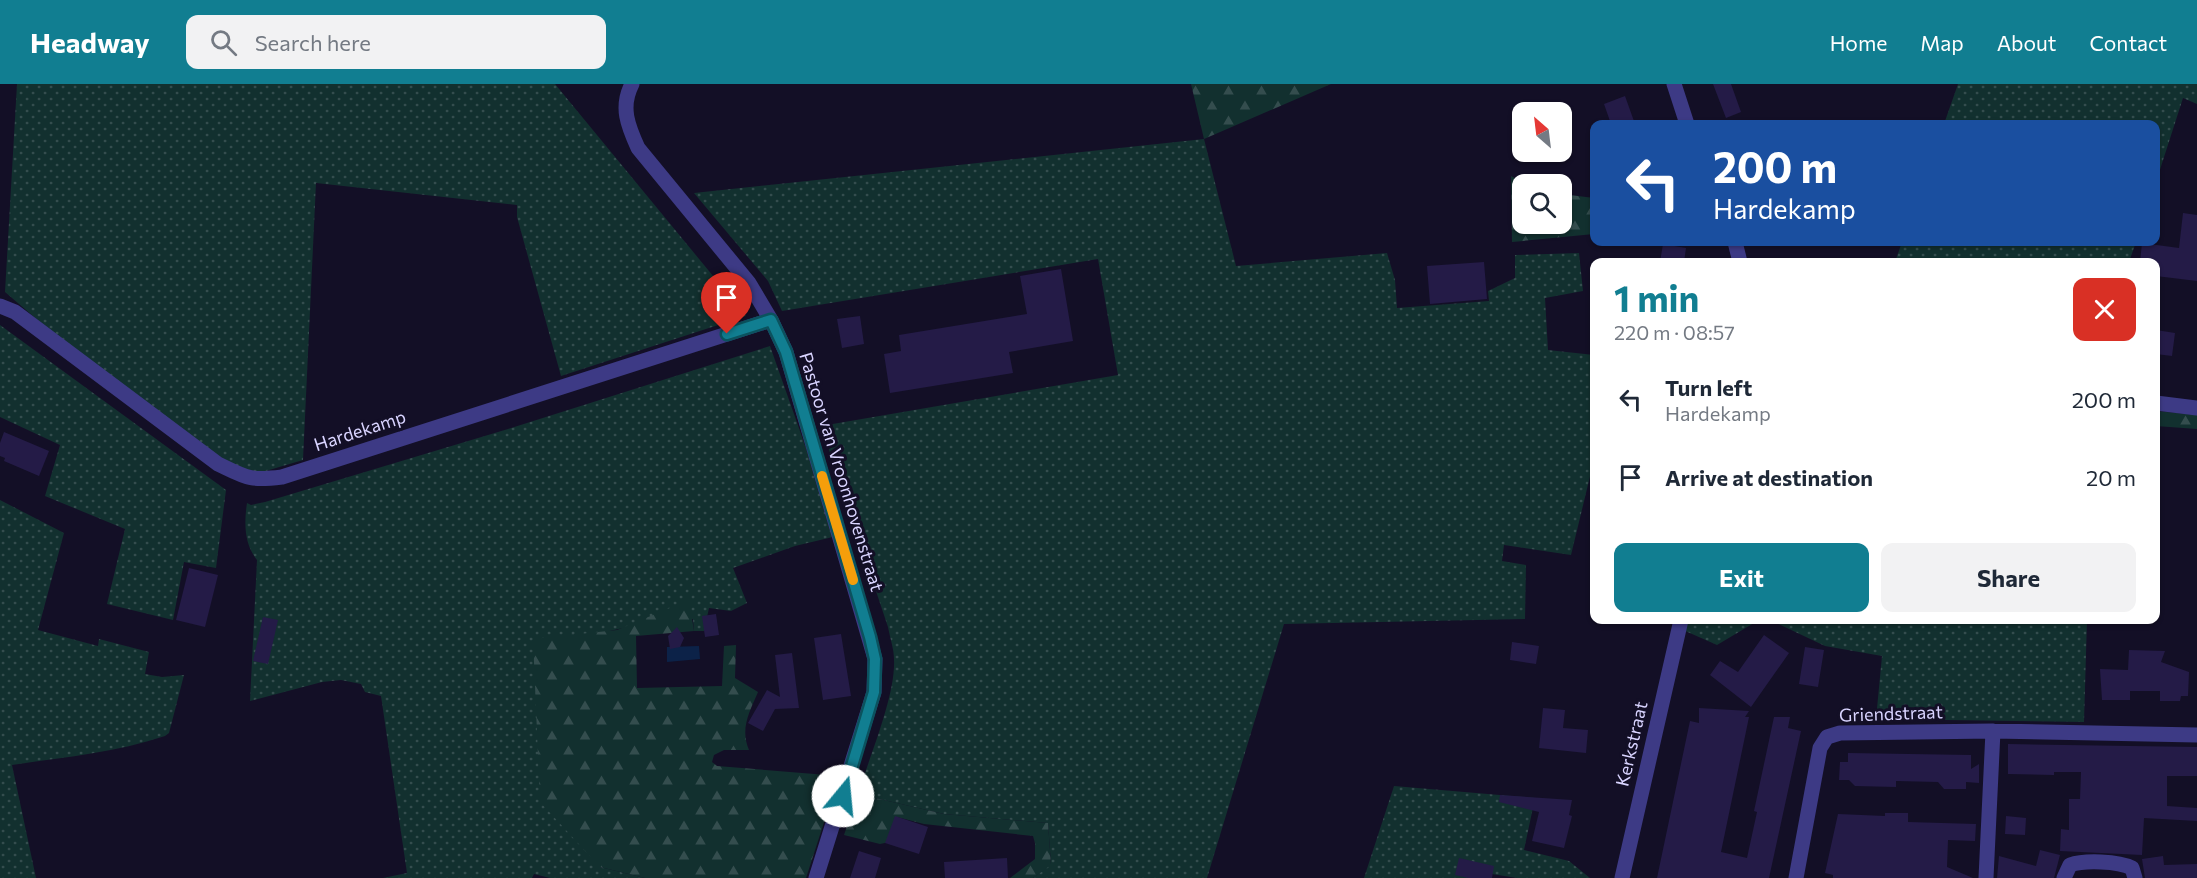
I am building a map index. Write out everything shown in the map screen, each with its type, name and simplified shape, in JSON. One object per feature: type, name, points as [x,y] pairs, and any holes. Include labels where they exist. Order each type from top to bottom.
[{"type":"street","name":"Pastoor van Vroonhovenstraat","points":[[632,84],[625,105],[628,125],[638,148],[749,282],[786,352],[875,659],[874,692],[816,878]]},
{"type":"street","points":[[1674,84],[1686,120]]},
{"type":"street","name":"Hardekamp","points":[[0,306],[15,312],[218,464],[245,478],[258,480],[282,477],[771,320]]},
{"type":"street","points":[[2160,403],[2197,408]]},
{"type":"street","name":"Kerkstraat","points":[[1622,878],[1680,624]]},
{"type":"street","points":[[1986,878],[1993,731]]},
{"type":"street","name":"Griendstraat","points":[[1796,878],[1821,748],[1827,737],[1840,733],[1993,731],[2197,735]]},
{"type":"street","points":[[2064,878],[2070,865],[2079,862],[2124,864],[2132,868],[2135,878]]},
{"type":"green space","points":[[17,84],[555,84],[746,316],[561,376],[517,217],[517,205],[316,183],[303,460],[249,476],[239,471],[47,328],[5,292]]},
{"type":"green space","points":[[1191,84],[1331,84],[1204,139]]},
{"type":"green space","points":[[1958,84],[2197,84],[2197,104],[2183,98],[2160,170],[2160,120],[1945,120]]},
{"type":"green space","points":[[1204,139],[1236,266],[1387,253],[1395,280],[1397,308],[1489,301],[1488,291],[1515,278],[1515,255],[1579,253],[1583,291],[1545,298],[1548,350],[1590,355],[1590,477],[1571,555],[1504,545],[1502,561],[1526,565],[1525,619],[1284,624],[1207,878],[1033,878],[1051,864],[1048,823],[944,814],[858,794],[891,690],[894,655],[888,627],[821,426],[1118,375],[1098,259],[782,311],[768,281],[694,193]]},
{"type":"green space","points":[[1511,176],[1512,234],[1572,234],[1572,195],[1590,198],[1590,234],[1512,242]]},
{"type":"green space","points":[[1901,246],[2135,246],[2130,258],[1896,258]]},
{"type":"green space","points":[[0,325],[226,490],[216,568],[184,562],[173,620],[107,604],[125,529],[45,496],[60,445],[0,417]]},
{"type":"green space","points":[[770,346],[837,536],[795,546],[733,568],[747,603],[731,611],[709,608],[704,631],[694,631],[693,619],[632,626],[605,632],[600,867],[645,878],[550,878],[534,874],[532,878],[383,878],[407,873],[381,696],[365,692],[361,684],[341,680],[322,682],[250,701],[257,560],[247,540],[245,518],[247,503],[251,505],[265,502],[508,429]]},
{"type":"green space","points":[[2160,411],[2197,415],[2197,429],[2160,426]]},
{"type":"green space","points":[[0,500],[64,533],[38,630],[98,646],[99,639],[149,652],[145,674],[162,677],[184,675],[169,733],[165,736],[108,751],[12,765],[36,878],[0,878]]},
{"type":"green space","points":[[689,600],[694,631],[636,636],[637,688],[722,686],[724,646],[736,645],[735,678],[758,692],[746,728],[745,735],[749,750],[724,750],[714,755],[712,762],[717,766],[839,776],[806,878],[645,878],[600,867],[540,802],[533,639],[617,630]]},
{"type":"green space","points":[[1684,624],[1752,624],[1717,645],[1683,630]]},
{"type":"green space","points":[[1778,624],[2087,624],[2084,722],[1876,719],[1882,656],[1825,646]]},
{"type":"green space","points":[[1394,786],[1535,798],[1524,850],[1569,861],[1590,878],[1517,878],[1473,871],[1471,878],[1364,878]]},
{"type":"green space","points":[[858,794],[944,814],[1048,823],[1051,865],[1033,878],[1010,878],[1035,859],[1033,836],[924,824],[897,817],[889,842],[880,844],[844,835]]},
{"type":"water","points":[[699,646],[700,659],[667,662],[667,647]]},
{"type":"building","points":[[1713,84],[1731,84],[1741,112],[1726,118]]},
{"type":"building","points":[[1625,96],[1634,120],[1610,120],[1604,104]]},
{"type":"building","points":[[2183,213],[2197,215],[2197,281],[2160,276],[2160,258],[2140,258],[2142,246],[2179,248]]},
{"type":"building","points":[[1663,246],[1686,248],[1685,258],[1661,258]]},
{"type":"building","points":[[1484,262],[1487,299],[1430,304],[1427,266]]},
{"type":"building","points":[[1061,269],[1073,341],[1009,352],[1013,373],[890,393],[884,354],[901,351],[899,335],[1027,314],[1020,276]]},
{"type":"building","points":[[860,316],[864,344],[842,348],[837,319]]},
{"type":"building","points":[[2160,331],[2175,333],[2172,356],[2160,354]]},
{"type":"building","points":[[4,432],[49,451],[39,476],[4,461],[5,458],[0,456],[0,443]]},
{"type":"building","points":[[189,568],[218,575],[205,627],[176,620]]},
{"type":"building","points":[[716,614],[719,635],[705,637],[702,616]]},
{"type":"building","points":[[263,617],[278,620],[268,664],[253,661]]},
{"type":"building","points":[[677,627],[684,638],[680,647],[670,649],[668,636]]},
{"type":"building","points":[[841,634],[851,696],[823,700],[814,638]]},
{"type":"building","points":[[1764,635],[1789,653],[1751,707],[1710,675],[1720,661],[1738,672]]},
{"type":"building","points":[[1512,642],[1539,646],[1536,664],[1510,660]]},
{"type":"building","points":[[1805,647],[1824,650],[1818,687],[1799,684]]},
{"type":"building","points":[[2129,650],[2165,651],[2161,662],[2189,672],[2188,696],[2181,696],[2180,701],[2160,701],[2160,691],[2130,691],[2130,700],[2102,700],[2100,669],[2128,670]]},
{"type":"building","points":[[792,653],[799,708],[775,709],[763,731],[748,723],[767,690],[780,697],[775,655]]},
{"type":"building","points":[[1543,708],[1565,710],[1563,728],[1588,730],[1586,753],[1539,748]]},
{"type":"building","points":[[1699,708],[1749,711],[1745,717],[1749,717],[1721,852],[1747,858],[1757,812],[1754,811],[1774,717],[1790,717],[1788,728],[1801,731],[1769,878],[1657,878],[1690,721],[1699,723]]},
{"type":"building","points":[[2008,744],[2197,747],[2197,776],[2167,776],[2167,806],[2197,808],[2197,821],[2144,818],[2142,855],[2060,851],[2061,829],[2069,830],[2069,799],[2080,799],[2081,772],[2054,772],[2054,775],[2008,774]]},
{"type":"building","points":[[1848,753],[1971,755],[1971,769],[1979,764],[1979,783],[1966,782],[1966,789],[1944,789],[1938,782],[1896,781],[1896,787],[1855,786],[1849,780],[1839,780],[1840,762],[1848,762]]},
{"type":"building","points":[[1500,795],[1572,800],[1569,815],[1572,816],[1564,848],[1532,841],[1539,812],[1499,802]]},
{"type":"building","points":[[1885,813],[1908,813],[1908,822],[1976,824],[1975,841],[1948,840],[1947,867],[1973,878],[1833,878],[1833,875],[1825,873],[1838,814],[1885,816]]},
{"type":"building","points":[[895,816],[928,827],[919,854],[885,843]]},
{"type":"building","points":[[2006,816],[2026,818],[2025,835],[2005,834]]},
{"type":"building","points":[[2040,850],[2060,855],[2054,878],[1997,878],[1999,856],[2036,866]]},
{"type":"building","points":[[859,851],[881,858],[875,878],[850,878]]},
{"type":"building","points":[[2163,856],[2164,865],[2197,864],[2197,878],[2145,878],[2142,859]]},
{"type":"building","points":[[1007,858],[1008,878],[945,878],[944,862]]},
{"type":"building","points":[[1459,858],[1494,866],[1492,878],[1468,878],[1455,875]]},
{"type":"slow traffic","points":[[822,476],[853,580]]},
{"type":"route","points":[[727,334],[771,320],[786,352],[870,637],[875,659],[874,692],[843,796]]}]
